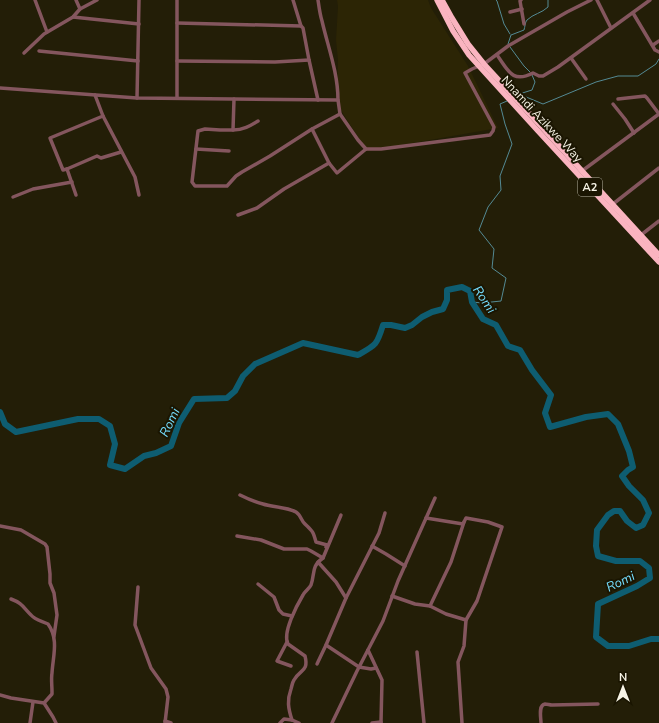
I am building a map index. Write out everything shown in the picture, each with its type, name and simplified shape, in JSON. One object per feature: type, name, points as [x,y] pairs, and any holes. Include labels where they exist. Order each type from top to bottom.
[{"type":"highway","name":"Nnamdi Azikwe Way","points":[[437,0],[453,31],[469,55],[482,65],[659,255]]},
{"type":"highway","name":"Nnamdi Azikwe Way","points":[[442,0],[482,65],[659,262]]},
{"type":"street","points":[[35,0],[47,32]]},
{"type":"street","points":[[76,0],[80,9]]},
{"type":"street","points":[[24,53],[47,32],[73,17],[80,9],[96,0]]},
{"type":"street","points":[[137,98],[139,0]]},
{"type":"street","points":[[177,0],[177,98]]},
{"type":"street","points":[[293,0],[301,26],[303,28],[318,100]]},
{"type":"street","points":[[318,0],[335,72],[340,114],[366,149]]},
{"type":"street","points":[[521,0],[520,2],[524,24]]},
{"type":"street","points":[[312,129],[329,163],[337,173],[366,149],[381,149],[490,135],[494,128],[465,73],[482,65],[510,45],[566,12],[590,0]]},
{"type":"street","points":[[597,0],[611,28]]},
{"type":"street","points":[[497,55],[512,75],[517,77],[531,74],[543,76],[571,58],[650,0]]},
{"type":"street","points":[[510,12],[522,9]]},
{"type":"street","points":[[633,13],[655,50],[659,52]]},
{"type":"street","points":[[73,17],[139,24]]},
{"type":"street","points":[[177,23],[301,26]]},
{"type":"street","points":[[653,45],[659,41]]},
{"type":"street","points":[[39,51],[138,61]]},
{"type":"street","points":[[571,58],[586,79]]},
{"type":"street","points":[[177,61],[275,62],[309,60]]},
{"type":"street","points":[[0,88],[137,98],[338,100]]},
{"type":"street","points":[[95,95],[135,177],[139,195]]},
{"type":"street","points":[[582,171],[659,114],[644,96],[618,99]]},
{"type":"street","points":[[233,130],[234,99]]},
{"type":"street","points":[[614,104],[626,119],[634,133]]},
{"type":"street","points":[[258,121],[240,130],[205,129],[198,131],[192,182],[195,186],[227,186],[242,172],[312,129],[340,114]]},
{"type":"street","points":[[104,116],[50,138],[63,170],[97,156],[101,158],[121,151]]},
{"type":"street","points":[[196,150],[229,152]]},
{"type":"street","points":[[238,215],[257,208],[284,189],[329,163]]},
{"type":"street","points":[[613,204],[659,168]]},
{"type":"street","points":[[68,169],[76,195]]},
{"type":"street","points":[[13,197],[33,190],[72,182]]},
{"type":"street","points":[[641,235],[659,221]]},
{"type":"street","points":[[240,495],[250,500],[292,510],[297,513],[304,523],[312,530],[316,542],[327,545],[323,558]]},
{"type":"street","points":[[332,723],[383,621],[392,596],[435,498]]},
{"type":"street","points":[[317,664],[346,598],[379,534],[385,513]]},
{"type":"street","points":[[292,666],[277,661],[287,642],[286,638],[289,623],[304,593],[311,585],[313,573],[318,562],[323,558],[341,515]]},
{"type":"street","points":[[426,518],[463,524],[466,518]]},
{"type":"street","points":[[430,606],[451,562],[466,518]]},
{"type":"street","points":[[462,723],[458,662],[464,646],[466,620],[477,601],[502,528],[488,522],[466,518]]},
{"type":"street","points":[[0,526],[21,530],[45,544],[47,547],[50,582],[54,593],[57,615],[54,636],[55,649],[52,674],[52,694],[44,703]]},
{"type":"street","points":[[237,536],[261,540],[284,549],[307,549],[323,558]]},
{"type":"street","points":[[372,546],[405,566]]},
{"type":"street","points":[[318,562],[336,582],[346,598]]},
{"type":"street","points":[[258,584],[274,597],[279,610],[283,614],[292,616]]},
{"type":"street","points":[[138,587],[135,624],[151,668],[166,689],[168,697],[165,722],[171,723]]},
{"type":"street","points":[[392,596],[415,604],[430,606],[446,614],[466,620]]},
{"type":"street","points":[[11,599],[20,603],[31,616],[48,624],[54,636]]},
{"type":"street","points":[[287,642],[305,656],[306,664],[306,667],[294,679],[288,695],[288,707],[292,720]]},
{"type":"street","points":[[326,645],[359,667],[371,669],[376,668]]},
{"type":"street","points":[[368,650],[382,680],[381,722],[372,723]]},
{"type":"street","points":[[417,652],[424,723]]},
{"type":"street","points":[[0,695],[44,703],[54,717],[56,723]]},
{"type":"street","points":[[30,723],[33,702]]},
{"type":"street","points":[[541,723],[542,705],[598,704]]},
{"type":"street","points":[[280,723],[290,713]]},
{"type":"street","points":[[284,719],[299,723]]},
{"type":"shaded area","points":[[337,0],[428,0],[431,8],[468,66],[498,128],[367,151],[337,104]]},
{"type":"waterway","points":[[496,0],[504,24],[510,34]]},
{"type":"waterway","points":[[508,44],[511,35],[524,30],[527,20],[548,7],[548,0]]},
{"type":"waterway","points":[[510,47],[530,72]]},
{"type":"waterway","points":[[519,94],[543,104],[596,82],[618,76],[638,76],[656,64],[659,59]]},
{"type":"waterway","points":[[516,95],[532,90],[535,82],[532,75]]},
{"type":"waterway","points":[[472,302],[482,303],[501,301],[506,278],[492,268],[494,249],[479,230],[488,207],[501,190],[500,176],[512,144],[500,104],[507,101]]},
{"type":"waterway","name":"Romi","points":[[0,412],[5,424],[16,432],[78,419],[99,419],[110,426],[115,444],[110,465],[125,469],[144,456],[156,453],[171,446],[179,423],[194,399],[227,398],[235,391],[243,376],[255,364],[303,343],[358,355],[375,344],[383,325],[405,328],[412,325],[422,317],[443,309],[447,300],[447,290],[462,287],[470,291],[472,302],[483,319],[496,325],[508,346],[520,350],[532,370],[551,395],[545,413],[550,427],[586,417],[608,414],[618,424],[629,451],[633,467],[622,476],[629,486],[643,500],[649,513],[643,525],[636,528],[627,521],[620,511],[614,511],[608,515],[597,530],[596,546],[598,556],[616,561],[640,561],[649,568],[650,578],[637,586],[598,604],[596,637],[608,646],[629,646],[651,639],[659,639]]}]
